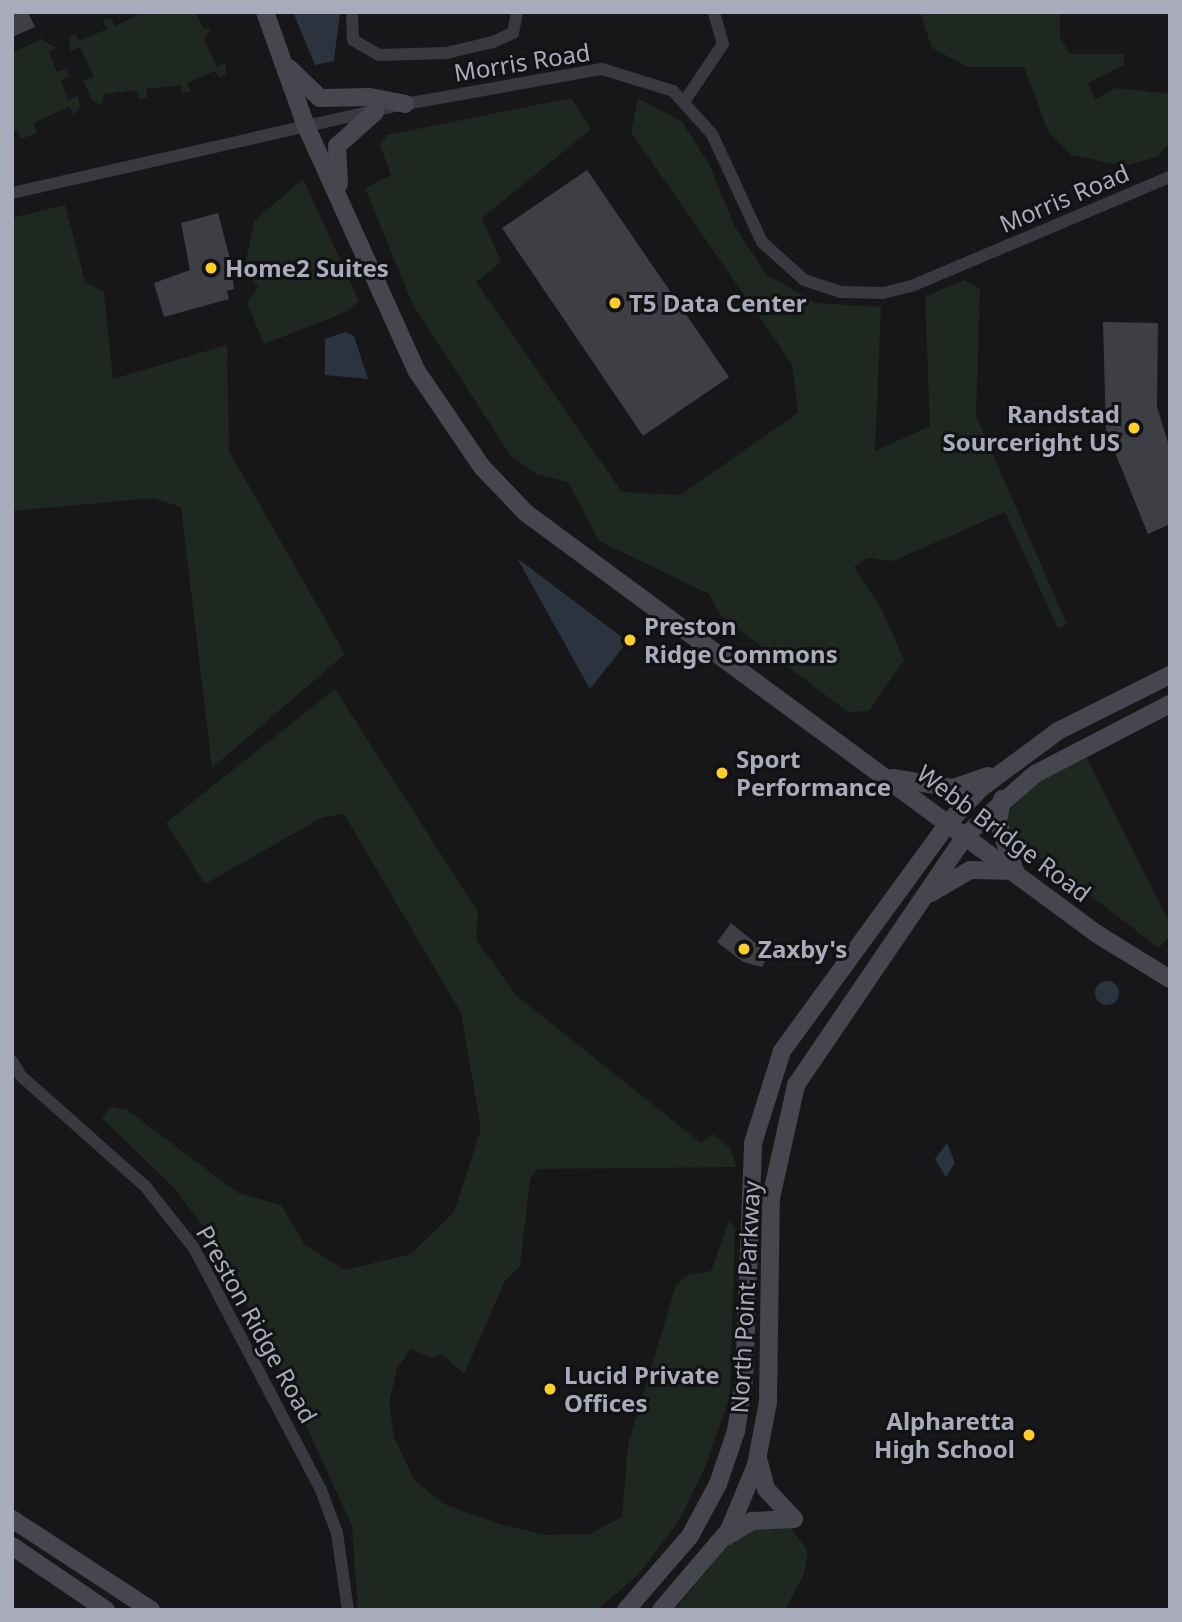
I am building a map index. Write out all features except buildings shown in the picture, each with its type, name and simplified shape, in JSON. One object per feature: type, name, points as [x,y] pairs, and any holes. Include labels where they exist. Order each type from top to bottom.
[{"type":"street","name":"Webb Bridge Road","points":[[265,12],[306,126],[422,379],[482,467],[526,513],[571,552],[950,821],[1113,945],[1170,979]]},
{"type":"street","points":[[352,12],[353,40],[379,55],[446,53],[493,42],[513,33],[517,12]]},
{"type":"street","points":[[684,102],[723,44],[715,12]]},
{"type":"street","points":[[283,61],[320,98],[370,97],[405,104]]},
{"type":"street","name":"Morris Road","points":[[12,193],[405,104],[602,69],[653,81],[684,102],[712,134],[762,242],[804,280],[840,292],[874,293],[914,285],[1170,177]]},
{"type":"street","points":[[348,221],[335,154],[345,134],[375,112]]},
{"type":"street","name":"North Point Parkway","points":[[626,1610],[690,1536],[715,1490],[736,1431],[744,1381],[753,1143],[782,1051],[950,821],[1001,770],[1058,731],[1170,675]]},
{"type":"street","name":"North Point Parkway","points":[[661,1610],[722,1541],[759,1450],[768,1402],[771,1198],[785,1120],[796,1085],[966,835],[1002,799],[1060,758],[1170,704]]},
{"type":"street","points":[[886,776],[953,788],[1001,770]]},
{"type":"street","points":[[919,902],[970,870],[1015,871],[998,822],[1002,799]]},
{"type":"street","name":"Preston Ridge Road","points":[[12,1061],[17,1075],[145,1186],[194,1248],[321,1490],[337,1533],[348,1610]]},
{"type":"street","points":[[722,1541],[752,1521],[794,1519],[761,1481],[759,1450]]},
{"type":"street","points":[[12,1519],[151,1610]]},
{"type":"street","points":[[12,1546],[106,1610]]},
{"type":"shaded area","points":[[143,12],[196,12],[203,28],[211,30],[204,39],[216,66],[225,63],[226,74],[220,78],[215,71],[187,83],[191,91],[182,94],[181,85],[146,89],[147,98],[139,99],[137,90],[104,94],[101,105],[92,100],[83,81],[94,76],[80,47],[70,51],[69,38],[75,33],[79,41],[107,29],[103,20],[111,18],[115,26]]},
{"type":"shaded area","points":[[293,12],[340,12],[334,61],[315,65]]},
{"type":"shaded area","points":[[920,12],[1060,12],[1060,37],[1070,54],[1124,54],[1124,65],[1088,83],[1095,99],[1116,88],[1170,94],[1170,142],[1157,157],[1123,166],[1072,155],[1048,131],[1024,67],[968,67],[932,48]]},
{"type":"shaded area","points":[[41,39],[57,48],[49,52],[57,72],[66,69],[70,76],[61,80],[68,100],[78,96],[80,107],[74,115],[69,107],[34,123],[37,133],[21,139],[18,130],[12,132],[12,53]]},
{"type":"shaded area","points":[[571,98],[591,129],[482,218],[501,262],[476,282],[622,492],[680,495],[798,413],[792,364],[631,132],[638,98],[682,122],[709,164],[735,227],[767,275],[816,303],[881,307],[875,451],[930,426],[925,297],[964,280],[980,289],[976,416],[1067,624],[1058,629],[1005,512],[893,561],[868,558],[854,567],[880,606],[904,660],[869,711],[848,712],[721,616],[709,594],[599,541],[568,482],[536,474],[511,456],[413,305],[365,188],[391,175],[380,145],[387,135]]},
{"type":"shaded area","points":[[303,179],[359,301],[346,312],[264,344],[247,303],[258,287],[244,270],[254,221]]},
{"type":"shaded area","points":[[65,205],[85,281],[104,293],[113,379],[227,345],[229,451],[345,654],[212,768],[181,507],[154,498],[12,511],[12,218]]},
{"type":"shaded area","points":[[345,332],[354,336],[368,379],[325,375],[325,339]]},
{"type":"shaded area","points":[[517,558],[623,638],[624,646],[590,689]]},
{"type":"shaded area","points":[[335,689],[478,912],[476,940],[517,996],[701,1143],[713,1134],[730,1148],[736,1167],[538,1169],[530,1179],[520,1266],[505,1281],[464,1374],[442,1354],[432,1358],[410,1349],[397,1369],[389,1403],[394,1437],[414,1480],[444,1504],[500,1524],[546,1535],[590,1534],[622,1517],[628,1445],[676,1285],[688,1275],[711,1271],[729,1221],[735,1229],[730,1396],[706,1465],[679,1521],[639,1574],[597,1610],[358,1610],[352,1526],[287,1383],[211,1237],[175,1189],[102,1118],[110,1107],[126,1109],[238,1193],[281,1205],[305,1245],[345,1270],[411,1254],[454,1212],[481,1129],[461,1013],[344,814],[323,817],[205,884],[166,823]]},
{"type":"shaded area","points":[[1085,755],[1170,924],[1170,935],[1159,948],[1011,835],[1006,814],[1033,786]]},
{"type":"shaded area","points":[[1107,981],[1118,988],[1119,993],[1112,1004],[1107,1005],[1096,998],[1095,993],[1102,982]]},
{"type":"shaded area","points":[[947,1143],[955,1163],[946,1177],[935,1159]]},
{"type":"shaded area","points":[[752,1524],[791,1527],[808,1552],[804,1574],[785,1610],[675,1610],[731,1540]]},
{"type":"place","name":"Home2 Suites","points":[[211,268]]},
{"type":"place","name":"T5 Data Center","points":[[615,303]]},
{"type":"place","name":"Randstad Sourceright US","points":[[1134,428]]},
{"type":"place","name":"Preston Ridge Commons","points":[[630,640]]},
{"type":"place","name":"Sport Performance","points":[[722,773]]},
{"type":"place","name":"Zaxby's","points":[[744,949]]},
{"type":"place","name":"Lucid Private Offices","points":[[550,1389]]},
{"type":"place","name":"Alpharetta High School","points":[[1029,1435]]}]
